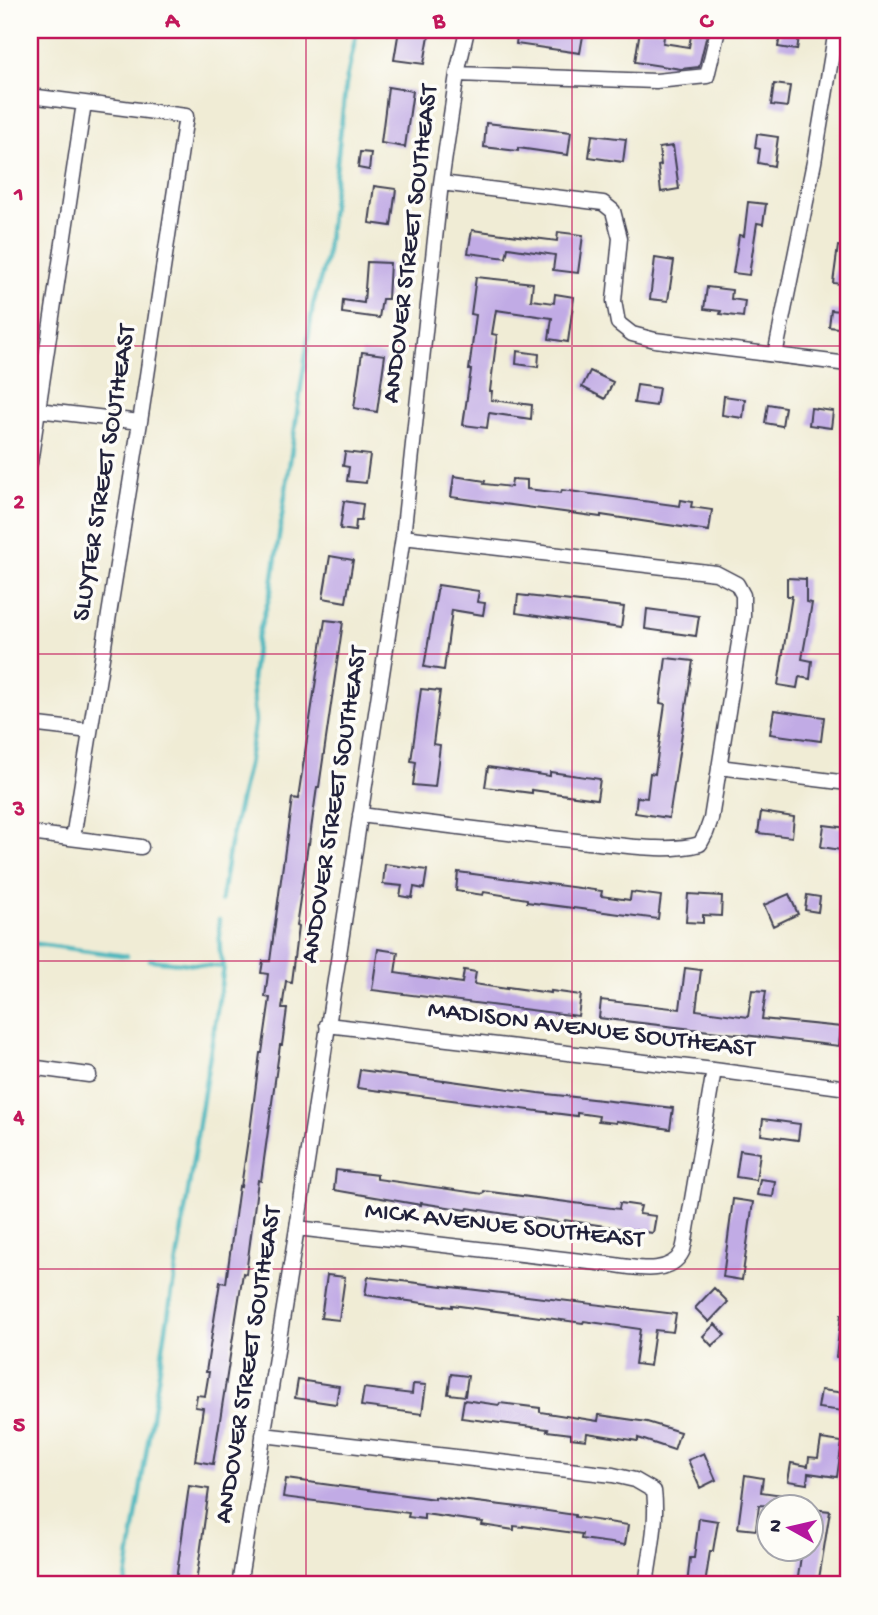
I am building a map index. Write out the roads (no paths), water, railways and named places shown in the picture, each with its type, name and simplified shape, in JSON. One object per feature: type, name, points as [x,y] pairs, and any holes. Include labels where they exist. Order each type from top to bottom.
[{"type":"street","name":"ANDOVER STREET SOUTHEAST","points":[[239,1585],[297,1228],[402,537],[441,183],[457,74],[467,30]]},
{"type":"street","points":[[457,74],[656,81],[707,76],[718,30]]},
{"type":"street","points":[[775,355],[814,162],[836,30]]},
{"type":"street","points":[[30,96],[84,103],[30,463]]},
{"type":"street","name":"SLUYTER STREET SOUTHEAST","points":[[73,838],[186,116],[84,103]]},
{"type":"street","points":[[441,183],[603,203],[613,211],[620,239],[614,301],[618,323],[632,334],[655,340],[848,363]]},
{"type":"street","points":[[38,410],[140,422]]},
{"type":"street","points":[[360,815],[619,845],[687,847],[700,844],[711,819],[743,617],[743,595],[737,584],[716,573],[402,537]]},
{"type":"street","points":[[30,723],[90,731]]},
{"type":"street","points":[[719,767],[848,783]]},
{"type":"street","points":[[30,833],[141,847]]},
{"type":"street","name":"MADISON AVENUE SOUTHEAST","points":[[327,1025],[848,1088]]},
{"type":"street","points":[[30,1067],[89,1075]]},
{"type":"street","name":"MICK AVENUE SOUTHEAST","points":[[297,1228],[658,1269],[673,1264],[682,1252],[686,1235],[714,1070]]},
{"type":"street","points":[[262,1435],[613,1475],[635,1480],[654,1491],[655,1520],[646,1585]]},
{"type":"waterway","points":[[221,901],[255,722],[252,679],[257,639],[271,591],[313,305],[326,259],[346,83],[357,30]]},
{"type":"waterway","points":[[125,1585],[224,967],[220,953],[219,920]]},
{"type":"waterway","points":[[30,943],[127,956]]},
{"type":"waterway","points":[[150,960],[224,967]]}]
